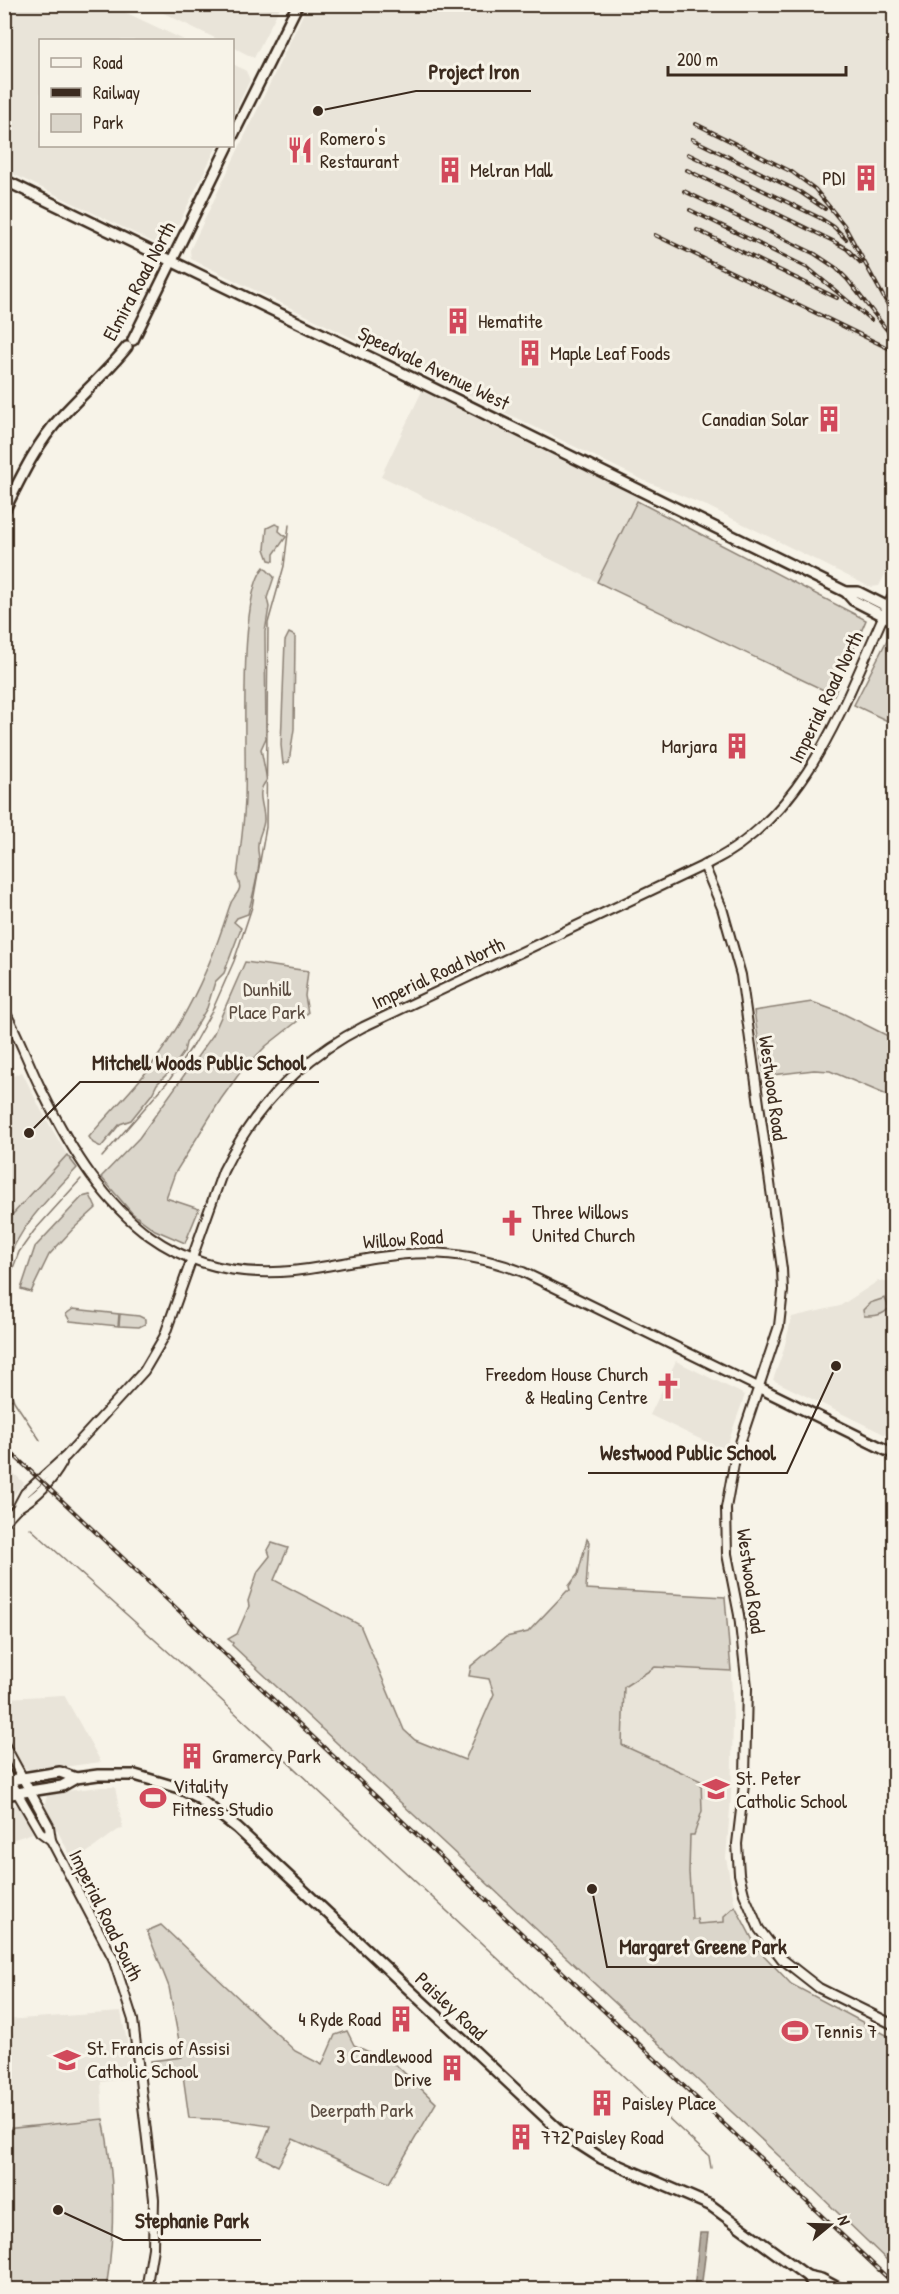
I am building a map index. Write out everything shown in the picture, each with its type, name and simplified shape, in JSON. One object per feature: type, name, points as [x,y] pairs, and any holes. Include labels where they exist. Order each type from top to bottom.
[{"type":"main road","points":[[234,133],[297,4]]},
{"type":"main road","name":"Elmira Road North","points":[[4,511],[20,479],[49,432],[113,365],[130,343],[228,147]]},
{"type":"main road","name":"Speedvale Avenue West","points":[[4,180],[846,592],[858,592],[889,611],[894,621]]},
{"type":"main road","name":"Willow Road","points":[[758,1387],[894,1454]]},
{"type":"main road","name":"Paisley Road","points":[[7,1781],[60,1772],[76,1778]]},
{"type":"main road","name":"Paisley Road","points":[[4,1795],[62,1786],[76,1778],[98,1775],[135,1775],[179,1788],[212,1807],[562,2133],[601,2158],[710,2205],[807,2276],[817,2289]]},
{"type":"main road","name":"Paisley Road","points":[[807,2276],[821,2279],[842,2289]]},
{"type":"street","name":"Imperial Road North","points":[[4,1522],[17,1508],[25,1493],[66,1456],[152,1360],[164,1337],[219,1181],[236,1145],[268,1100],[290,1077],[333,1043],[363,1026],[704,865],[743,843],[776,813],[795,792],[809,771],[889,611],[894,593]]},
{"type":"street","name":"Westwood Road","points":[[704,865],[728,925],[741,975],[782,1269],[783,1291],[778,1326],[735,1458],[726,1508],[728,1554],[743,1646],[747,1687],[745,1776],[737,1844],[739,1874],[747,1902],[759,1929],[782,1959],[819,1988],[894,2025]]},
{"type":"street","name":"Willow Road","points":[[4,1010],[47,1101],[101,1188],[122,1213],[162,1244],[192,1258],[228,1270],[274,1274],[389,1255],[417,1252],[460,1254],[501,1264],[522,1272],[758,1387]]},
{"type":"street","name":"Imperial Road South","points":[[4,1744],[49,1827],[51,1840],[113,1958],[133,2019],[154,2199],[153,2248],[146,2289]]},
{"type":"street","name":"Imperial Road South","points":[[4,1770],[7,1781],[18,1793],[40,1832],[51,1840]]},
{"type":"shaded area","points":[[308,4],[894,5],[894,556],[879,586],[870,587],[707,506],[645,481],[191,259],[190,250]]},
{"type":"shaded area","points":[[4,5],[110,5],[182,39],[39,39],[39,147],[217,147],[174,233],[166,243],[157,244],[5,170]]},
{"type":"shaded area","points":[[147,5],[281,5],[254,58],[234,48],[234,39],[217,39]]},
{"type":"shaded area","points":[[234,65],[246,71],[250,80],[234,113]]},
{"type":"shaded area","points":[[422,391],[639,497],[597,582],[381,476]]},
{"type":"shaded area","points":[[22,1072],[67,1155],[13,1214],[5,1207],[4,1080]]},
{"type":"shaded area","points":[[878,1281],[894,1283],[894,1439],[773,1380],[792,1317],[840,1306]]},
{"type":"shaded area","points":[[676,1361],[745,1395],[725,1451],[650,1415]]},
{"type":"shaded area","points":[[5,1465],[24,1483],[5,1505]]},
{"type":"shaded area","name":"St. Peter Catholic School","points":[[655,1667],[731,1671],[733,1722],[731,1797],[726,1858],[735,1906],[724,1916],[724,1922],[698,1924],[692,1920],[689,1872],[690,1834],[694,1835],[702,1811],[701,1781],[622,1745],[624,1687]]},
{"type":"shaded area","points":[[64,1695],[101,1762],[33,1771],[26,1769],[21,1765],[5,1737],[5,1698]]},
{"type":"shaded area","points":[[115,1787],[123,1829],[118,1830],[74,1862],[44,1806],[47,1796],[51,1793]]},
{"type":"shaded area","points":[[5,1801],[19,1806],[33,1833],[5,1842]]},
{"type":"shaded area","name":"St. Francis of Assisi Catholic School","points":[[121,2012],[131,2078],[101,2082],[103,2119],[5,2129],[5,2020]]},
{"type":"shaded area","points":[[700,2233],[708,2233],[701,2289],[694,2289]]},
{"type":"green space","points":[[637,501],[866,620],[834,695],[597,582]]},
{"type":"green space","points":[[275,524],[280,526],[279,531],[286,537],[274,554],[274,561],[269,560],[265,549],[267,528]]},
{"type":"green space","points":[[264,567],[274,577],[267,598],[269,607],[265,632],[266,738],[261,749],[267,780],[261,789],[264,823],[258,841],[258,870],[248,914],[237,918],[234,922],[241,928],[224,973],[215,982],[207,1008],[186,1043],[184,1052],[131,1120],[120,1124],[101,1147],[93,1143],[89,1137],[161,1053],[185,1014],[205,972],[231,903],[240,887],[237,877],[245,799],[247,642],[250,610],[256,584]]},
{"type":"green space","points":[[891,632],[894,634],[894,724],[854,705]]},
{"type":"green space","points":[[289,633],[295,636],[294,729],[289,762],[283,764],[281,745],[285,641]]},
{"type":"green space","name":"Dunhill Place Park","points":[[245,962],[308,971],[305,996],[308,1013],[266,1046],[239,1074],[175,1173],[166,1198],[199,1209],[185,1243],[155,1230],[132,1213],[101,1177],[139,1138],[213,1035]]},
{"type":"green space","points":[[812,1002],[842,1013],[894,1039],[894,1098],[830,1071],[814,1070],[764,1076],[754,1011]]},
{"type":"green space","points":[[67,1155],[77,1168],[26,1226],[5,1267],[5,1207],[13,1214]]},
{"type":"green space","points":[[90,1195],[96,1208],[49,1255],[31,1292],[21,1289],[35,1247],[82,1197]]},
{"type":"green space","points":[[885,1298],[889,1308],[887,1311],[878,1315],[864,1316],[863,1310],[870,1303]]},
{"type":"green space","points":[[73,1309],[119,1314],[118,1326],[70,1321],[66,1314]]},
{"type":"green space","points":[[120,1314],[139,1316],[145,1319],[145,1324],[139,1327],[119,1326]]},
{"type":"green space","points":[[587,1539],[589,1542],[586,1589],[725,1597],[731,1671],[655,1667],[624,1687],[622,1745],[701,1781],[702,1811],[694,1835],[690,1835],[689,1872],[692,1919],[697,1919],[698,1924],[724,1922],[724,1916],[735,1906],[757,1948],[791,1984],[894,2039],[894,2267],[780,2157],[228,1639],[237,1634],[249,1606],[248,1601],[258,1571],[270,1556],[268,1550],[272,1543],[288,1548],[274,1580],[360,1625],[404,1730],[415,1740],[465,1760],[494,1694],[489,1679],[469,1676],[471,1666],[506,1637],[528,1632],[567,1591],[570,1591],[569,1586],[578,1574]]},
{"type":"green space","name":"Deerpath Park","points":[[161,1925],[295,2051],[322,2065],[335,2035],[347,2031],[354,2045],[396,2065],[436,2103],[389,2183],[293,2139],[278,2166],[258,2156],[270,2126],[229,2120],[189,2118],[182,2068],[152,2071],[151,2061],[182,2057],[169,1987],[147,1931]]},
{"type":"green space","points":[[103,2119],[112,2182],[111,2247],[106,2289],[5,2288],[5,2129]]},
{"type":"waterway","points":[[102,1157],[170,1079],[193,1045],[212,1011],[234,961],[252,907],[266,827],[268,623],[284,566],[289,525]]},
{"type":"waterway","points":[[4,1292],[19,1252],[34,1231],[81,1179]]},
{"type":"waterway","points":[[4,1372],[14,1401],[40,1440]]},
{"type":"waterway","points":[[5,1398],[13,1400]]},
{"type":"waterway","points":[[30,1528],[203,1683],[709,2156],[711,2168]]},
{"type":"railway","points":[[696,124],[792,172],[815,189],[844,225],[894,316]]},
{"type":"railway","points":[[692,139],[800,192],[825,209]]},
{"type":"railway","points":[[688,154],[820,218],[846,239]]},
{"type":"railway","points":[[687,170],[833,241],[847,249],[861,263]]},
{"type":"railway","points":[[684,191],[815,254],[836,268],[894,339]]},
{"type":"railway","points":[[690,210],[808,268],[871,320]]},
{"type":"railway","points":[[697,230],[837,298]]},
{"type":"railway","points":[[655,235],[894,351]]},
{"type":"railway","points":[[4,1446],[894,2284]]},
{"type":"place","name":"Project Iron","points":[[318,111]]},
{"type":"place","name":"Romero's Restaurant","points":[[300,150]]},
{"type":"place","name":"Melran Mall","points":[[450,170]]},
{"type":"place","name":"PDI","points":[[866,178]]},
{"type":"place","name":"Hematite","points":[[458,321]]},
{"type":"place","name":"Maple Leaf Foods","points":[[530,353]]},
{"type":"place","name":"Canadian Solar","points":[[829,419]]},
{"type":"place","name":"Marjara","points":[[737,746]]},
{"type":"place","name":"Mitchell Woods Public School","points":[[29,1133]]},
{"type":"place","name":"Three Willows United Church","points":[[512,1223]]},
{"type":"place","name":"Westwood Public School","points":[[836,1366]]},
{"type":"place","name":"Freedom House Church & Healing Centre","points":[[668,1386]]},
{"type":"place","name":"Gramercy Park","points":[[192,1756]]},
{"type":"place","name":"St. Peter Catholic School","points":[[716,1789]]},
{"type":"place","name":"Vitality Fitness Studio","points":[[153,1798]]},
{"type":"place","name":"Margaret Greene Park","points":[[592,1889]]},
{"type":"place","name":"4 Ryde Road","points":[[401,2019]]},
{"type":"place","name":"Tennis 7","points":[[795,2031]]},
{"type":"place","name":"St. Francis of Assisi Catholic School","points":[[67,2060]]},
{"type":"place","name":"3 Candlewood Drive","points":[[452,2068]]},
{"type":"place","name":"Paisley Place","points":[[602,2103]]},
{"type":"place","name":"772 Paisley Road","points":[[521,2137]]},
{"type":"place","name":"Stephanie Park","points":[[58,2210]]}]
